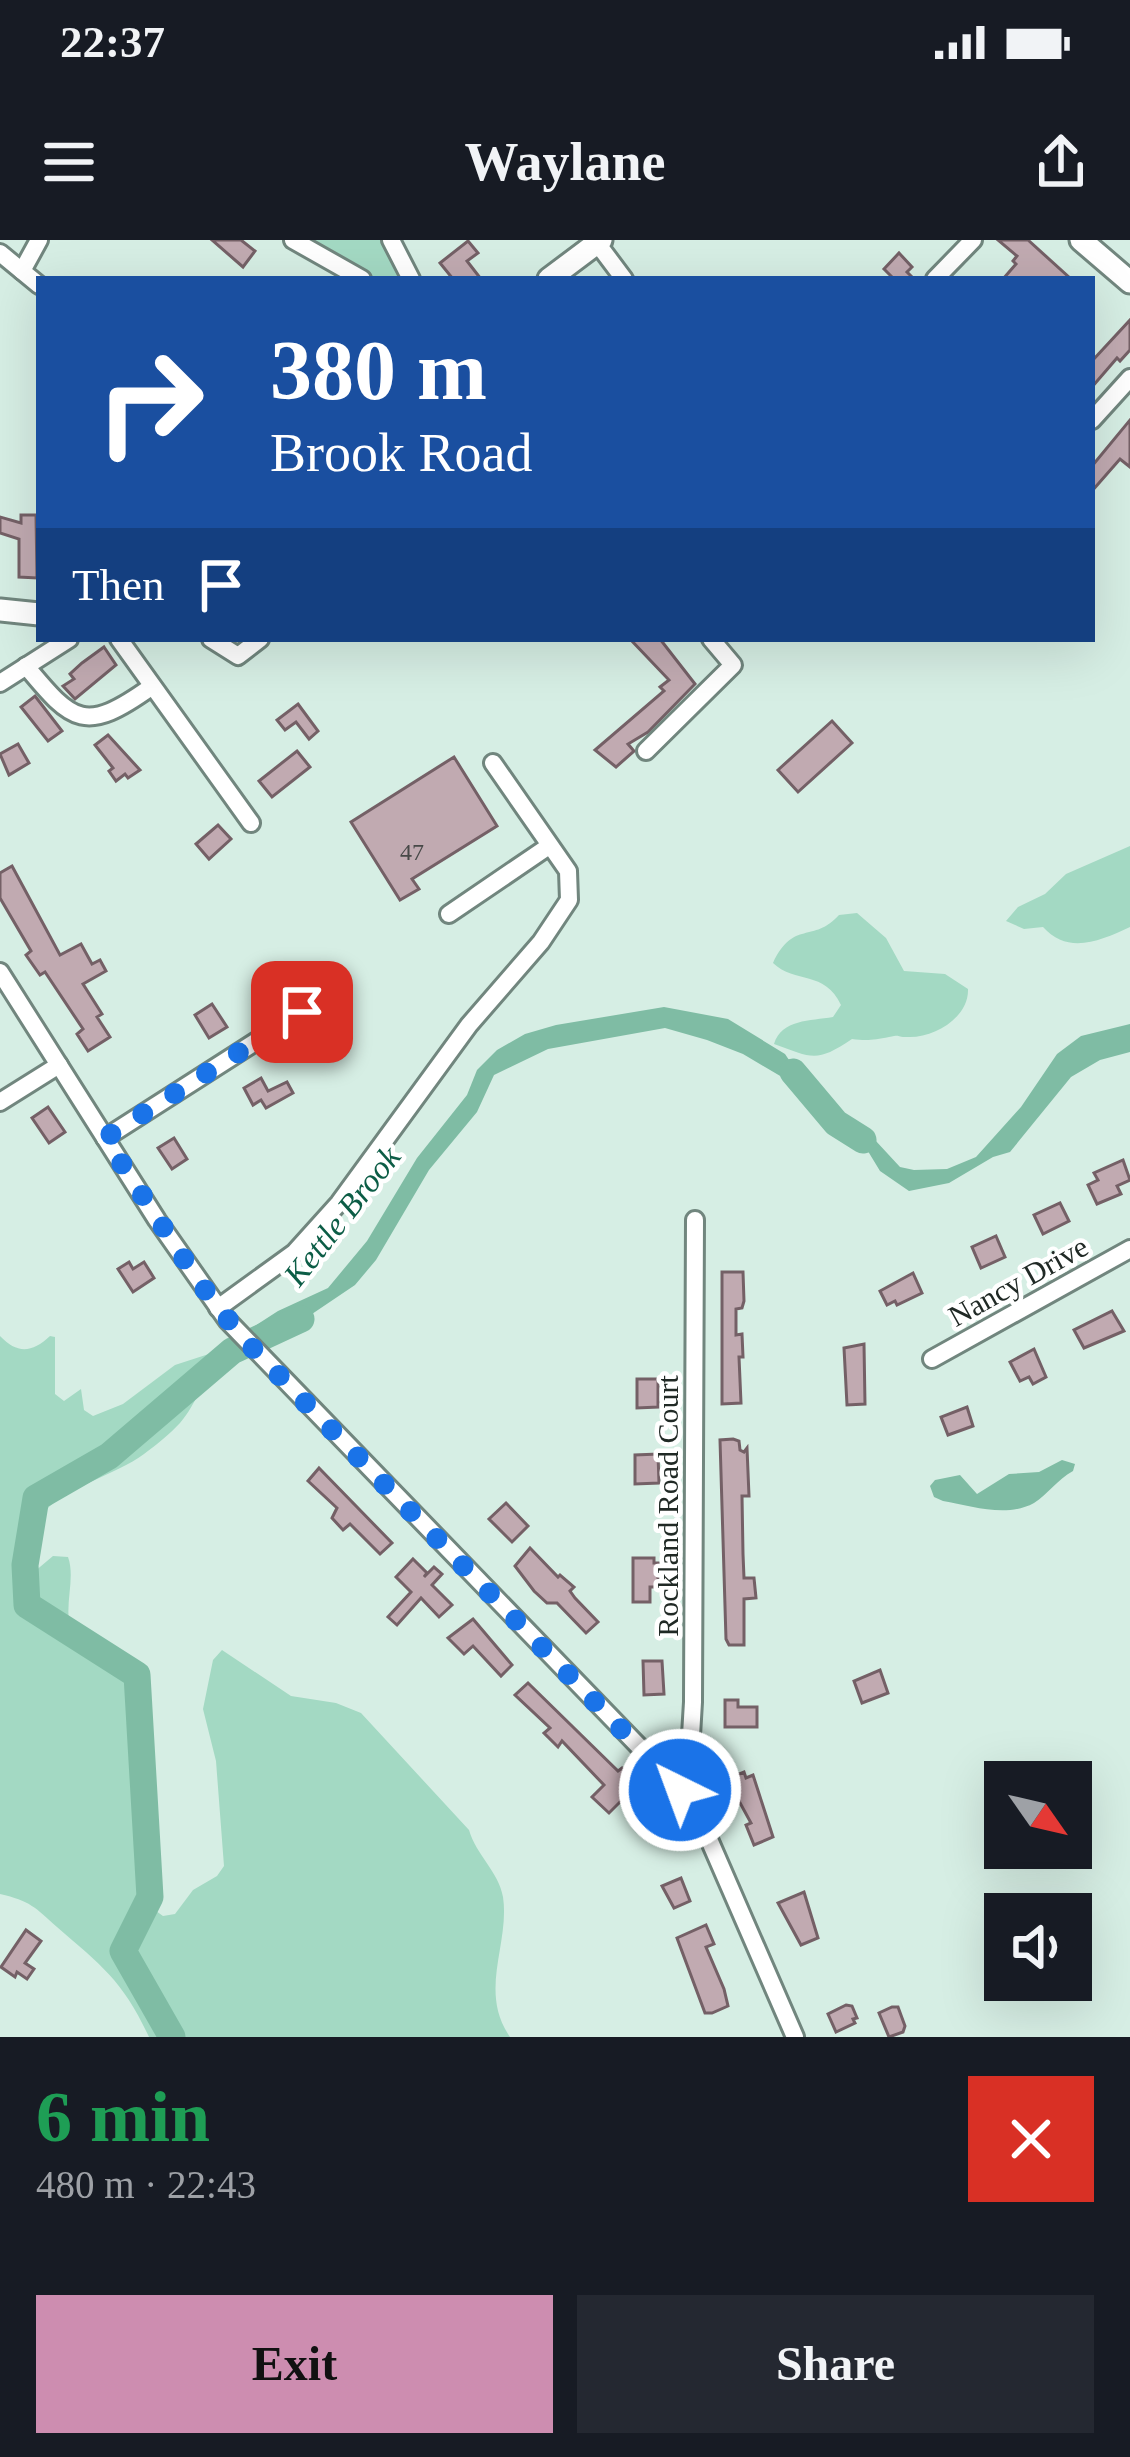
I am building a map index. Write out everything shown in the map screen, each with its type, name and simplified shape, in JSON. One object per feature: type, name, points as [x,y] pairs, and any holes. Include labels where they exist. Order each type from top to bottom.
[{"type":"main road","points":[[1081,240],[1130,282]]},
{"type":"main road","points":[[554,276],[599,241]]},
{"type":"main road","points":[[0,610],[36,614]]},
{"type":"street","points":[[22,271],[39,240]]},
{"type":"street","points":[[293,240],[357,276]]},
{"type":"street","points":[[391,240],[409,276]]},
{"type":"street","points":[[938,276],[973,240]]},
{"type":"street","points":[[599,241],[622,276]]},
{"type":"street","points":[[0,253],[36,283]]},
{"type":"street","points":[[1095,418],[1130,378]]},
{"type":"street","points":[[0,682],[64,642]]},
{"type":"street","points":[[121,642],[251,824]]},
{"type":"street","points":[[216,642],[238,656],[256,642]]},
{"type":"street","points":[[646,751],[734,665],[714,642]]},
{"type":"street","points":[[26,666],[63,710],[80,717],[127,704],[152,687]]},
{"type":"street","points":[[218,1308],[295,1253],[339,1204],[469,1025],[569,900],[568,871],[493,763]]},
{"type":"street","points":[[449,914],[550,846]]},
{"type":"street","points":[[0,972],[218,1308],[680,1790],[708,1837],[795,2037]]},
{"type":"street","points":[[105,1138],[302,1012]]},
{"type":"street","points":[[0,1102],[59,1065]]},
{"type":"street","name":"Rockland Road Court","points":[[680,1790],[692,1728],[694,1220]]},
{"type":"street","name":"Nancy Drive","points":[[932,1359],[1130,1250]]},
{"type":"shaded area","points":[[293,240],[390,240],[409,276],[360,276]]},
{"type":"shaded area","points":[[1130,846],[1130,927],[1096,941],[1074,943],[1043,927],[1024,929],[1006,921],[1018,907],[1045,894],[1066,874]]},
{"type":"shaded area","points":[[857,913],[886,938],[904,971],[945,974],[968,989],[963,1008],[929,1034],[852,1039],[822,1055],[774,1044],[783,1030],[833,1017],[841,1005],[827,987],[773,963],[781,949],[796,936],[821,929],[839,915]]},
{"type":"shaded area","name":"Kettle Brook","points":[[664,1007],[728,1019],[785,1054],[827,1117],[875,1140],[900,1167],[914,1170],[947,1169],[976,1157],[1021,1107],[1057,1054],[1081,1036],[1130,1024],[1130,1052],[1100,1060],[1071,1077],[1010,1152],[949,1183],[909,1191],[880,1171],[863,1143],[822,1124],[787,1080],[743,1054],[665,1028],[548,1049],[494,1075],[477,1112],[429,1170],[376,1260],[355,1285],[312,1314],[264,1334],[225,1364],[215,1352],[278,1311],[328,1288],[367,1241],[417,1158],[467,1095],[477,1070],[497,1050],[525,1034],[556,1025]]},
{"type":"shaded area","points":[[0,1336],[25,1349],[55,1337],[55,1394],[64,1401],[81,1389],[84,1410],[93,1416],[123,1404],[175,1365],[215,1352],[225,1364],[210,1376],[180,1423],[158,1443],[133,1462],[50,1506],[37,1522],[28,1549],[28,1570],[34,1572],[53,1556],[68,1557],[69,1621],[81,1625],[108,1651],[143,1667],[148,1785],[159,1862],[156,1911],[163,1916],[175,1914],[193,1890],[217,1876],[224,1866],[216,1761],[203,1709],[213,1660],[222,1650],[291,1696],[336,1703],[361,1713],[469,1830],[503,1897],[496,2002],[510,2037],[149,2037],[130,2002],[99,1964],[37,1910],[0,1894]]},
{"type":"shaded area","points":[[1062,1460],[1075,1464],[1073,1471],[1034,1503],[1012,1510],[943,1501],[934,1497],[930,1486],[935,1480],[960,1475],[977,1494],[1009,1474],[1039,1472]]},
{"type":"building","points":[[212,240],[241,240],[255,251],[243,267]]},
{"type":"building","points":[[998,240],[1028,240],[1068,276],[1006,276],[1017,256]]},
{"type":"building","points":[[468,241],[478,253],[467,261],[479,276],[451,276],[440,263]]},
{"type":"building","points":[[899,253],[912,267],[907,272],[911,276],[891,276],[884,269]]},
{"type":"building","points":[[1130,320],[1130,350],[1095,384],[1095,358]]},
{"type":"building","points":[[1130,420],[1130,467],[1120,459],[1095,488],[1095,462]]},
{"type":"building","points":[[21,515],[36,515],[36,578],[19,577],[19,539],[0,533],[0,517],[21,523]]},
{"type":"building","points":[[633,642],[662,642],[695,684],[648,732],[628,744],[634,751],[616,767],[595,750],[664,691],[660,687],[669,680]]},
{"type":"building","points":[[104,647],[116,665],[75,699],[63,686],[74,679],[70,674]]},
{"type":"building","points":[[35,696],[62,731],[48,741],[21,707]]},
{"type":"building","points":[[298,704],[318,731],[309,739],[296,722],[285,730],[277,720]]},
{"type":"building","points":[[832,721],[852,743],[798,792],[778,770]]},
{"type":"building","points":[[108,735],[140,770],[128,778],[125,774],[116,781],[109,771],[113,768],[95,745]]},
{"type":"building","points":[[18,744],[29,763],[9,775],[0,754]]},
{"type":"building","points":[[297,751],[310,767],[272,797],[259,781]]},
{"type":"building","points":[[454,757],[497,826],[412,879],[419,889],[400,900],[351,822]]},
{"type":"building","points":[[218,825],[231,839],[209,859],[196,844]]},
{"type":"building","points":[[12,866],[60,955],[81,944],[92,964],[100,960],[106,971],[83,984],[110,1037],[88,1051],[77,1034],[83,1029],[45,972],[40,975],[26,955],[31,951],[0,898],[0,873]]},
{"type":"building","points":[[212,1004],[227,1027],[209,1038],[195,1015]]},
{"type":"building","points":[[261,1078],[268,1091],[287,1082],[293,1093],[266,1108],[261,1100],[253,1105],[244,1088]]},
{"type":"building","points":[[48,1107],[65,1132],[49,1143],[32,1118]]},
{"type":"building","points":[[174,1138],[187,1159],[172,1169],[158,1148]]},
{"type":"building","points":[[1123,1160],[1130,1180],[1117,1186],[1121,1194],[1097,1204],[1088,1185],[1098,1180],[1094,1173]]},
{"type":"building","points":[[1060,1203],[1069,1221],[1043,1234],[1034,1215]]},
{"type":"building","points":[[996,1236],[1005,1257],[981,1268],[972,1247]]},
{"type":"building","points":[[129,1262],[133,1269],[144,1262],[154,1278],[133,1292],[118,1269]]},
{"type":"building","points":[[722,1272],[743,1272],[744,1301],[736,1309],[736,1335],[742,1334],[741,1403],[722,1404]]},
{"type":"building","points":[[913,1273],[922,1293],[887,1305],[880,1291]]},
{"type":"building","points":[[1112,1311],[1124,1331],[1084,1348],[1074,1330]]},
{"type":"building","points":[[864,1344],[865,1404],[847,1405],[844,1348]]},
{"type":"building","points":[[1034,1349],[1046,1377],[1033,1384],[1029,1377],[1020,1381],[1010,1362]]},
{"type":"building","points":[[637,1379],[658,1379],[658,1407],[637,1408]]},
{"type":"building","points":[[967,1407],[973,1426],[948,1435],[941,1417]]},
{"type":"building","points":[[720,1440],[739,1441],[740,1450],[747,1448],[749,1496],[742,1496],[744,1578],[754,1578],[756,1598],[744,1599],[744,1645],[729,1645],[726,1639]]},
{"type":"building","points":[[658,1454],[659,1483],[635,1484],[635,1455]]},
{"type":"building","points":[[319,1468],[392,1543],[380,1554],[350,1524],[343,1530],[332,1518],[337,1508],[308,1481]]},
{"type":"building","points":[[506,1503],[528,1526],[512,1542],[489,1519]]},
{"type":"building","points":[[530,1548],[574,1587],[570,1591],[598,1622],[586,1633],[557,1603],[547,1603],[534,1591],[515,1566]]},
{"type":"building","points":[[633,1558],[654,1558],[658,1563],[658,1587],[650,1587],[650,1602],[633,1602]]},
{"type":"building","points":[[413,1559],[427,1573],[424,1577],[434,1567],[442,1574],[432,1585],[452,1605],[439,1617],[421,1598],[397,1625],[388,1617],[411,1592],[396,1577]]},
{"type":"building","points":[[473,1619],[512,1665],[501,1676],[473,1646],[464,1654],[448,1638]]},
{"type":"building","points":[[643,1661],[662,1661],[664,1694],[644,1695]]},
{"type":"building","points":[[880,1670],[888,1693],[862,1703],[854,1681]]},
{"type":"building","points":[[528,1683],[618,1771],[622,1768],[632,1779],[623,1799],[609,1813],[592,1797],[604,1785],[562,1741],[558,1747],[544,1733],[550,1728],[515,1695]]},
{"type":"building","points":[[725,1700],[738,1700],[738,1707],[757,1707],[757,1727],[725,1727]]},
{"type":"building","points":[[744,1772],[746,1778],[753,1775],[773,1837],[754,1845],[746,1825],[751,1823],[727,1779]]},
{"type":"building","points":[[681,1878],[690,1901],[674,1908],[662,1886]]},
{"type":"building","points":[[804,1892],[818,1938],[801,1945],[778,1903]]},
{"type":"building","points":[[706,1925],[714,1944],[706,1947],[728,2006],[712,2013],[705,2013],[677,1938]]},
{"type":"building","points":[[26,1930],[41,1941],[25,1963],[34,1969],[27,1979],[1,1967]]},
{"type":"building","points":[[852,2006],[857,2018],[836,2032],[828,2014]]},
{"type":"building","points":[[898,2007],[905,2026],[903,2032],[889,2037],[879,2013]]},
{"type":"waterway","name":"Kettle Brook","points":[[793,1072],[836,1123],[863,1140]]},
{"type":"waterway","name":"Kettle Brook","points":[[172,2037],[123,1951],[150,1897],[137,1675],[27,1605],[25,1565],[36,1498],[109,1456],[232,1351],[301,1319]]},
{"type":"route","points":[[302,1012],[105,1138],[199,1282],[240,1335],[680,1790]]}]
